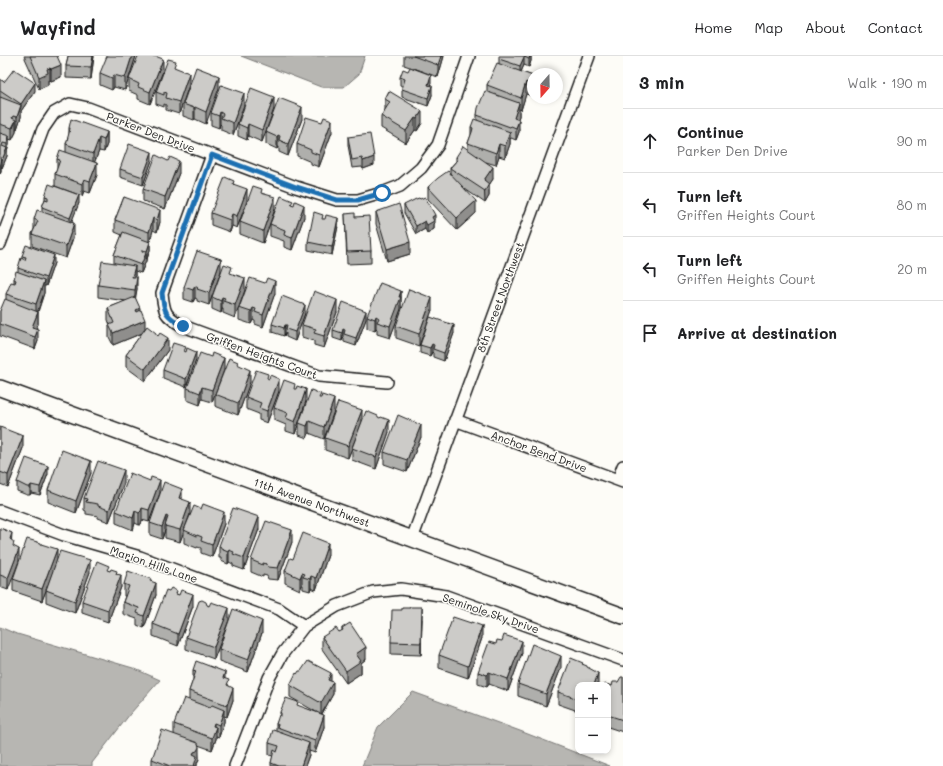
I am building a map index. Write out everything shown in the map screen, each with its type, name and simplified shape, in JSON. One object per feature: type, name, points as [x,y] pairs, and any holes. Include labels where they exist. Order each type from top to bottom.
[{"type":"street","name":"Parker Den Drive","points":[[0,244],[43,130],[54,113],[70,104],[88,108],[296,187],[337,200],[358,200],[400,186],[421,168],[438,145],[469,56]]},
{"type":"street","name":"8th Street Northwest","points":[[412,539],[589,56]]},
{"type":"street","name":"Griffen Heights Court","points":[[212,155],[162,293],[164,308],[170,319],[183,326],[318,376],[387,382]]},
{"type":"street","name":"11th Avenue Northwest","points":[[0,388],[623,616]]},
{"type":"street","name":"Anchor Bend Drive","points":[[456,420],[620,481]]},
{"type":"street","points":[[620,481],[623,466]]},
{"type":"street","name":"Marion Hills Lane","points":[[0,511],[64,536],[140,557],[279,609],[304,626]]},
{"type":"street","name":"Seminole Sky Drive","points":[[235,766],[269,678],[283,653],[304,626],[337,606],[373,592],[401,589],[446,596],[623,660]]},
{"type":"shaded area","points":[[241,56],[365,56],[359,74],[344,87],[321,87]]},
{"type":"shaded area","points":[[0,627],[14,633],[133,668],[160,680],[130,714],[92,763],[92,766],[0,766]]},
{"type":"shaded area","points":[[413,692],[610,766],[362,766],[378,727]]},
{"type":"building","points":[[30,56],[57,56],[61,65],[47,69],[48,73],[39,77]]},
{"type":"building","points":[[68,56],[93,56],[91,67],[66,66]]},
{"type":"building","points":[[107,56],[132,56],[125,78],[114,75],[112,78],[100,73]]},
{"type":"building","points":[[138,56],[155,56],[163,59],[150,92],[138,87],[139,84],[129,79]]},
{"type":"building","points":[[413,56],[441,56],[438,65]]},
{"type":"building","points":[[499,56],[530,56],[529,59],[524,57],[520,66],[499,59]]},
{"type":"building","points":[[168,59],[176,61],[174,67],[189,73],[179,102],[166,98],[167,93],[164,92],[164,95],[156,92]]},
{"type":"building","points":[[497,63],[527,74],[527,82],[521,98],[487,85]]},
{"type":"building","points":[[196,67],[219,76],[206,112],[183,104]]},
{"type":"building","points":[[410,67],[431,75],[428,85],[432,86],[428,98],[402,89],[405,79],[400,77],[403,69],[408,71]]},
{"type":"building","points":[[14,69],[35,83],[21,104],[0,90],[0,79],[4,82]]},
{"type":"building","points":[[221,85],[244,93],[233,123],[221,118],[223,114],[220,112],[219,116],[211,113]]},
{"type":"building","points":[[251,88],[274,97],[262,130],[248,124],[247,128],[238,124]]},
{"type":"building","points":[[389,91],[422,111],[406,131],[381,116],[390,102],[385,99]]},
{"type":"building","points":[[485,91],[519,103],[514,118],[519,120],[516,128],[477,115],[478,108]]},
{"type":"building","points":[[0,97],[21,105],[17,117],[13,116],[12,118],[16,120],[12,128],[0,124]]},
{"type":"building","points":[[279,98],[302,107],[288,144],[279,140],[280,136],[278,135],[277,137],[266,132]]},
{"type":"building","points":[[306,117],[322,122],[324,117],[332,120],[319,155],[297,144]]},
{"type":"building","points":[[71,119],[107,132],[104,140],[99,138],[93,154],[66,144]]},
{"type":"building","points":[[474,119],[510,132],[505,146],[499,144],[496,153],[468,143],[473,128],[471,127]]},
{"type":"building","points":[[0,133],[9,136],[7,144],[3,143],[2,146],[7,148],[2,160],[0,159]]},
{"type":"building","points":[[370,134],[374,157],[363,161],[362,158],[352,160],[348,137]]},
{"type":"building","points":[[129,144],[152,152],[143,177],[120,169]]},
{"type":"building","points":[[463,146],[493,167],[484,180],[489,184],[485,191],[450,168],[458,159],[456,157]]},
{"type":"building","points":[[60,150],[97,163],[90,181],[84,179],[82,184],[55,174],[60,160],[57,159]]},
{"type":"building","points":[[156,155],[168,161],[170,157],[179,161],[165,197],[143,189]]},
{"type":"building","points":[[448,171],[476,201],[457,218],[428,187]]},
{"type":"building","points":[[225,177],[234,181],[233,184],[247,189],[237,216],[232,214],[230,220],[211,213]]},
{"type":"building","points":[[49,184],[79,195],[70,218],[42,207],[45,199],[48,200],[48,197],[45,196]]},
{"type":"building","points":[[253,186],[262,189],[261,193],[275,197],[263,231],[240,222]]},
{"type":"building","points":[[281,196],[293,201],[291,204],[294,205],[295,201],[304,205],[292,238],[284,235],[285,230],[270,224]]},
{"type":"building","points":[[124,197],[160,210],[157,220],[153,218],[149,232],[115,220]]},
{"type":"building","points":[[425,197],[435,215],[432,217],[434,221],[427,225],[425,221],[416,226],[404,205],[416,199]]},
{"type":"building","points":[[399,204],[410,242],[387,249],[376,212]]},
{"type":"building","points":[[37,210],[74,223],[66,246],[32,234],[38,221],[34,219]]},
{"type":"building","points":[[314,212],[323,215],[322,219],[325,219],[326,215],[338,218],[332,247],[308,242]]},
{"type":"building","points":[[355,213],[355,217],[369,216],[371,251],[347,252],[345,214]]},
{"type":"building","points":[[123,232],[150,242],[147,251],[142,250],[142,252],[146,253],[141,265],[114,255]]},
{"type":"building","points":[[26,245],[54,255],[46,278],[18,268],[21,258],[25,260],[26,257],[22,256]]},
{"type":"building","points":[[197,251],[221,259],[209,293],[197,289],[198,288],[195,286],[193,290],[184,287]]},
{"type":"building","points":[[102,261],[135,266],[132,277],[137,277],[135,290],[98,285]]},
{"type":"building","points":[[224,264],[232,267],[230,273],[245,278],[235,305],[223,301],[225,298],[222,297],[221,301],[212,297]]},
{"type":"building","points":[[16,271],[44,281],[36,304],[6,294],[11,282],[15,283],[16,280],[14,279]]},
{"type":"building","points":[[250,278],[265,283],[267,278],[275,281],[263,315],[255,312],[256,309],[253,308],[251,312],[239,308]]},
{"type":"building","points":[[380,283],[401,291],[399,297],[401,297],[390,326],[377,322],[379,318],[376,316],[375,319],[367,316]]},
{"type":"building","points":[[409,289],[432,298],[419,334],[396,326]]},
{"type":"building","points":[[314,291],[337,300],[324,336],[314,333],[316,329],[302,325]]},
{"type":"building","points":[[282,296],[305,305],[295,332],[286,329],[287,325],[285,325],[284,328],[272,324]]},
{"type":"building","points":[[135,297],[140,308],[136,310],[137,312],[141,310],[145,320],[113,333],[109,325],[114,323],[108,308]]},
{"type":"building","points":[[5,299],[38,312],[32,327],[38,329],[35,337],[0,324],[0,311]]},
{"type":"building","points":[[343,302],[366,311],[356,338],[344,334],[345,330],[343,329],[342,333],[333,330]]},
{"type":"building","points":[[430,317],[454,325],[444,353],[433,349],[434,345],[432,344],[430,348],[420,345]]},
{"type":"building","points":[[147,326],[158,336],[160,333],[168,338],[145,369],[126,355]]},
{"type":"building","points":[[173,343],[186,347],[184,351],[186,352],[187,348],[196,352],[186,379],[163,370]]},
{"type":"building","points":[[200,353],[211,357],[212,353],[224,358],[212,390],[202,387],[200,393],[187,388]]},
{"type":"building","points":[[229,358],[238,362],[237,364],[250,370],[238,403],[215,394]]},
{"type":"building","points":[[256,370],[268,374],[267,378],[269,379],[270,375],[279,379],[267,411],[259,408],[261,403],[246,397]]},
{"type":"building","points":[[284,380],[295,384],[294,389],[296,389],[297,386],[306,389],[295,422],[286,418],[288,413],[274,408]]},
{"type":"building","points":[[311,390],[321,394],[319,398],[321,398],[322,395],[334,399],[324,427],[309,421],[307,426],[299,423]]},
{"type":"building","points":[[338,402],[362,410],[348,446],[325,438]]},
{"type":"building","points":[[366,411],[380,418],[389,420],[376,457],[352,448]]},
{"type":"building","points":[[398,415],[421,425],[407,460],[384,452]]},
{"type":"building","points":[[0,427],[23,436],[8,475],[0,472]]},
{"type":"building","points":[[62,450],[91,461],[76,501],[48,490]]},
{"type":"building","points":[[26,458],[48,466],[40,487],[31,485],[30,487],[27,487],[17,482]]},
{"type":"building","points":[[98,461],[124,470],[109,510],[98,506],[98,504],[86,502],[87,499],[84,498]]},
{"type":"building","points":[[130,473],[150,481],[151,477],[160,480],[149,510],[142,508],[139,513],[135,511],[133,518],[116,511]]},
{"type":"building","points":[[164,482],[182,489],[179,498],[190,502],[180,530],[165,526],[168,517],[166,516],[162,527],[150,523]]},
{"type":"building","points":[[203,504],[224,512],[212,545],[201,541],[202,537],[184,530],[194,506],[201,509]]},
{"type":"building","points":[[233,508],[259,517],[244,558],[233,554],[234,552],[229,550],[228,552],[221,549],[219,546]]},
{"type":"building","points":[[266,521],[292,530],[278,568],[268,567],[267,564],[263,563],[263,565],[251,560]]},
{"type":"building","points":[[0,528],[12,533],[10,539],[14,542],[13,546],[19,549],[8,578],[0,575]]},
{"type":"building","points":[[303,533],[328,543],[316,578],[311,576],[310,579],[303,577],[305,574],[302,573],[300,578],[285,571],[290,558],[293,559]]},
{"type":"building","points":[[27,539],[57,549],[42,589],[13,579]]},
{"type":"building","points":[[60,551],[90,560],[75,601],[46,590]]},
{"type":"building","points":[[97,561],[109,566],[107,570],[110,571],[111,569],[117,571],[116,574],[121,575],[108,610],[82,601]]},
{"type":"building","points":[[128,571],[151,579],[150,581],[156,583],[144,616],[137,613],[139,608],[123,602],[129,586],[124,584]]},
{"type":"building","points":[[171,588],[177,591],[176,594],[179,595],[181,590],[193,594],[178,634],[153,624],[166,590],[169,591]]},
{"type":"building","points":[[202,600],[209,606],[211,602],[229,608],[214,647],[186,637],[199,601]]},
{"type":"building","points":[[422,607],[421,643],[391,642],[392,610],[402,610],[402,608]]},
{"type":"building","points":[[233,609],[262,621],[248,660],[219,649]]},
{"type":"building","points":[[453,617],[482,626],[468,666],[439,655]]},
{"type":"building","points":[[350,623],[366,647],[356,654],[361,661],[346,671],[322,637],[336,628],[339,632],[343,630],[342,628]]},
{"type":"building","points":[[504,635],[522,641],[508,679],[489,672],[487,675],[478,672],[489,642],[496,644],[497,640],[502,641]]},
{"type":"building","points":[[532,644],[561,656],[546,694],[518,684]]},
{"type":"building","points":[[571,658],[583,663],[582,664],[598,673],[595,682],[575,682],[575,698],[558,692]]},
{"type":"building","points":[[196,661],[225,672],[223,678],[229,680],[227,685],[233,688],[227,705],[189,691],[196,671],[193,670]]},
{"type":"building","points":[[308,661],[331,673],[328,680],[333,682],[321,703],[290,685],[296,673],[297,674],[301,671]]},
{"type":"building","points":[[621,677],[623,677],[623,720],[611,716],[611,686],[613,682],[618,682]]},
{"type":"building","points":[[184,698],[210,708],[212,705],[224,710],[219,725],[214,723],[213,726],[216,727],[212,738],[174,724]]},
{"type":"building","points":[[286,698],[298,702],[297,705],[324,715],[315,741],[277,727],[278,724],[276,724],[279,715],[281,716],[280,712]]},
{"type":"building","points":[[162,730],[198,743],[199,747],[193,754],[197,756],[194,766],[170,766],[152,759]]},
{"type":"building","points":[[273,730],[309,743],[301,766],[279,766],[271,763],[274,750],[277,752],[279,746],[269,743]]},
{"type":"route","points":[[183,326],[170,319],[164,308],[162,293],[212,155],[296,187],[337,200],[358,200],[382,193]]}]
